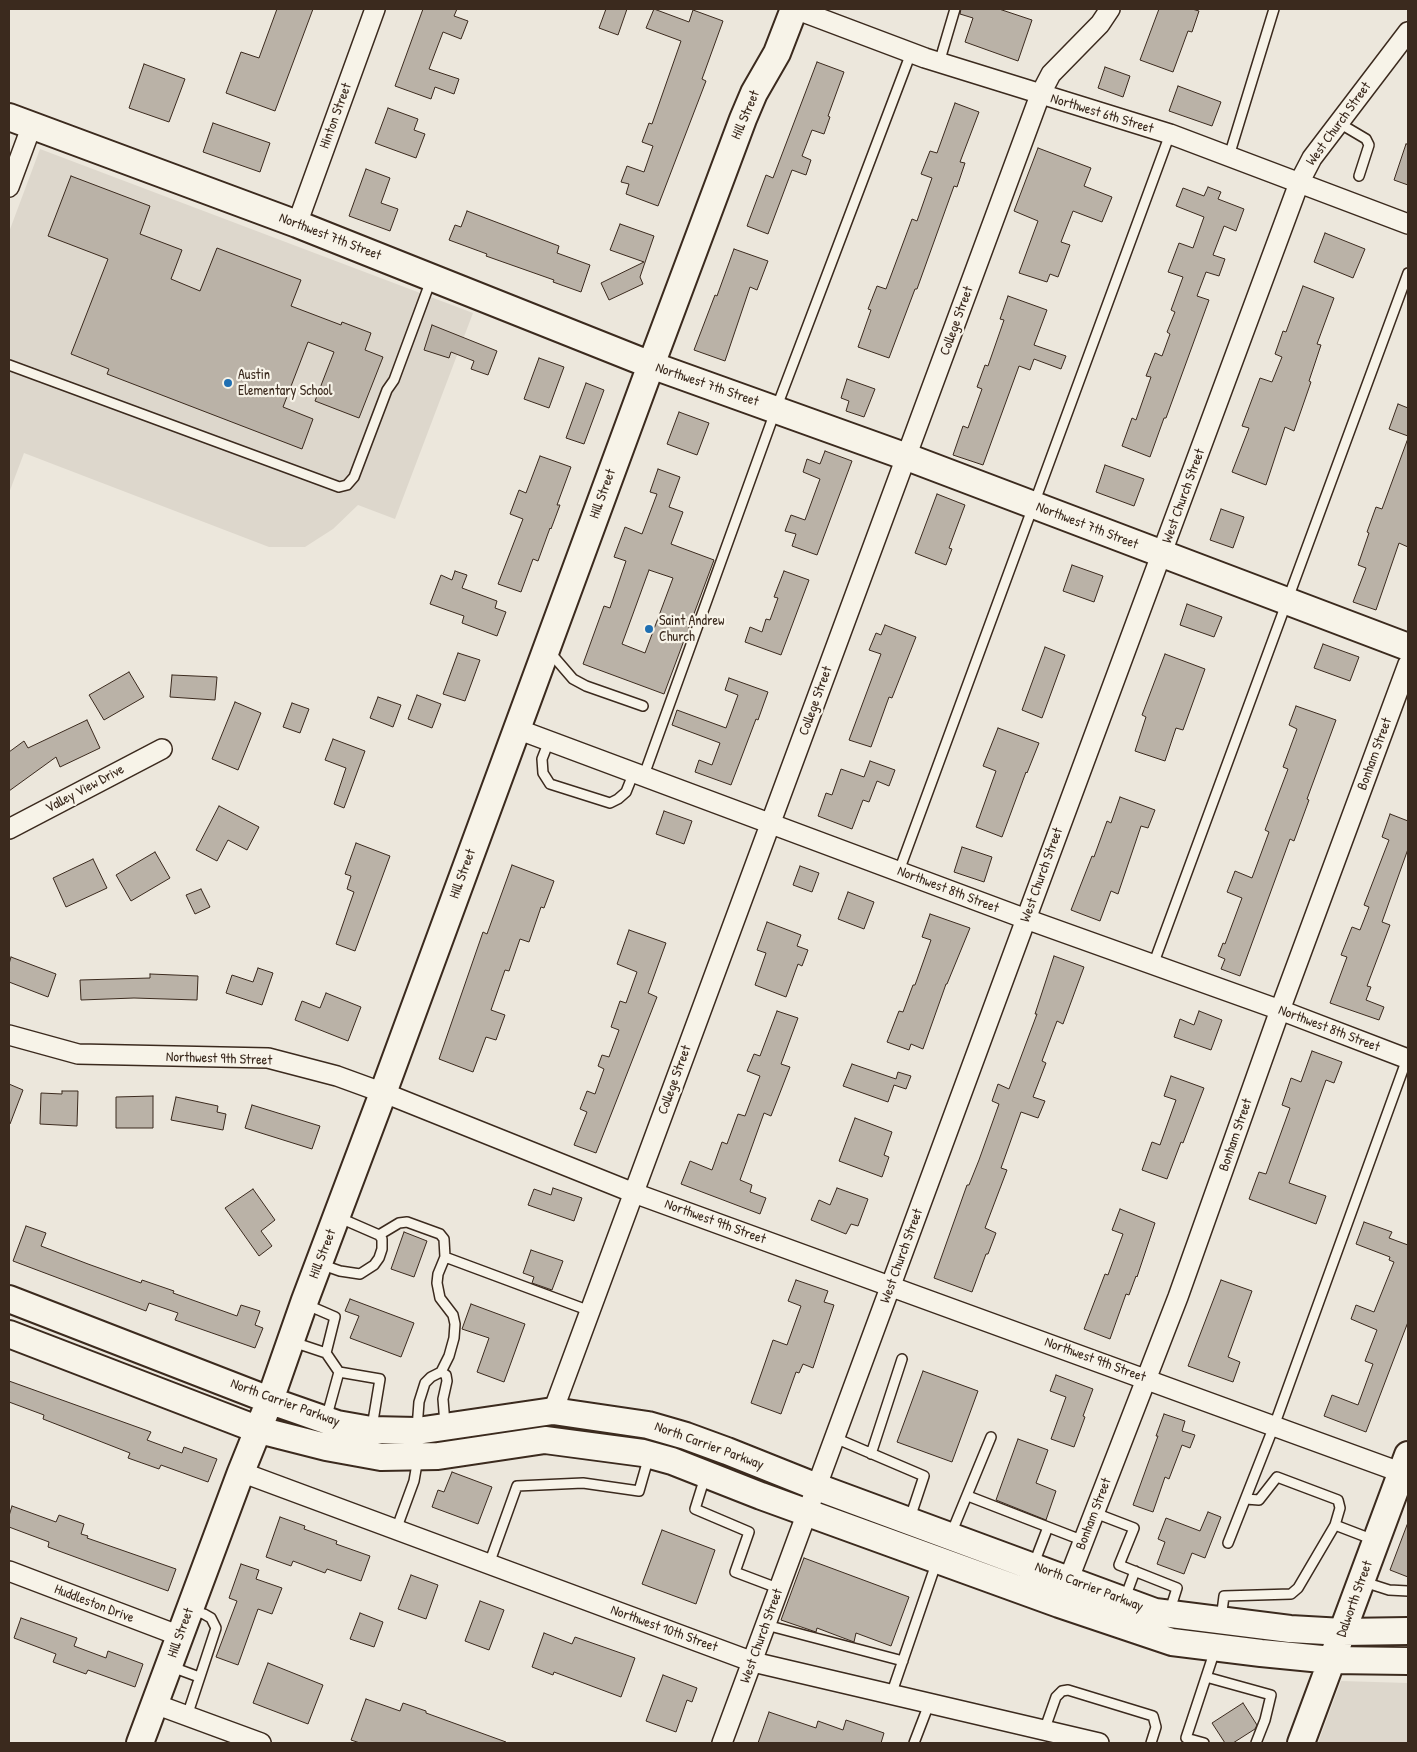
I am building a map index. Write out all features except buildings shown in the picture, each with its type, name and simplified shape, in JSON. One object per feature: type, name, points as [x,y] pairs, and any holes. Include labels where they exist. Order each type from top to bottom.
[{"type":"street","name":"Hinton Street","points":[[297,224],[375,9]]},
{"type":"street","name":"Northwest 6th Street","points":[[794,9],[939,63],[1170,134],[1408,224]]},
{"type":"street","name":"Hill Street","points":[[140,1743],[241,1472],[259,1430],[304,1303],[743,119],[754,93],[777,53],[794,9]]},
{"type":"street","name":"College Street","points":[[553,1411],[1040,95],[1051,74],[1100,24],[1110,9]]},
{"type":"street","name":"West Church Street","points":[[722,1743],[1300,184],[1312,158],[1408,32]]},
{"type":"street","name":"Northwest 7th Street","points":[[20,121],[297,224],[651,366],[907,457],[1408,647]]},
{"type":"street","points":[[9,187],[20,121]]},
{"type":"street","name":"Bonham Street","points":[[1059,1604],[1147,1379],[1218,1187],[1280,1010],[1408,664]]},
{"type":"street","name":"Northwest 8th Street","points":[[517,729],[1026,919],[1408,1058]]},
{"type":"street","name":"Valley View Drive","points":[[9,830],[162,749]]},
{"type":"street","name":"Northwest 9th Street","points":[[9,1034],[78,1054],[268,1058],[337,1076],[634,1193],[1274,1426],[1406,1468]]},
{"type":"street","name":"North Carrier Parkway","points":[[9,1298],[270,1400],[338,1424],[371,1430],[416,1431],[553,1411],[648,1425],[727,1451],[817,1487],[1155,1612],[1290,1629],[1342,1632],[1408,1631]]},
{"type":"street","name":"North Carrier Parkway","points":[[9,1334],[259,1430],[326,1447],[381,1457],[438,1456],[545,1440],[650,1455],[1059,1604],[1172,1642],[1332,1660],[1408,1662]]},
{"type":"street","name":"Dalworth Street","points":[[1301,1743],[1376,1541],[1406,1468]]},
{"type":"street","name":"Northwest 10th Street","points":[[241,1472],[753,1662],[1100,1743]]},
{"type":"street","name":"Huddleston Drive","points":[[9,1571],[180,1636]]},
{"type":"street","points":[[155,1704],[261,1743]]},
{"type":"lane","points":[[939,63],[955,9]]},
{"type":"lane","points":[[1229,156],[1274,9]]},
{"type":"lane","points":[[549,741],[542,759],[542,766],[543,773],[550,784],[610,803],[626,792],[639,774],[911,53]]},
{"type":"lane","points":[[1339,123],[1366,139],[1369,145],[1359,176]]},
{"type":"lane","points":[[899,871],[1170,134]]},
{"type":"lane","points":[[1153,965],[1408,273]]},
{"type":"lane","points":[[9,365],[339,487],[347,485],[354,476],[387,390],[394,380],[432,277]]},
{"type":"lane","points":[[547,648],[573,679],[586,686],[643,706]]},
{"type":"lane","points":[[1228,1543],[1274,1426],[1408,1058]]},
{"type":"lane","points":[[319,1264],[360,1274],[374,1265],[382,1249],[382,1239],[379,1235],[337,1217]]},
{"type":"lane","points":[[379,1235],[398,1223],[407,1222],[440,1234],[444,1239],[445,1257],[438,1274],[437,1283],[442,1304],[453,1315],[455,1324],[454,1338],[449,1356],[441,1372],[425,1384],[419,1402],[416,1431]]},
{"type":"lane","points":[[445,1257],[590,1311]]},
{"type":"lane","points":[[304,1303],[336,1317],[326,1353]]},
{"type":"lane","points":[[290,1341],[326,1353],[339,1372],[380,1379],[371,1430]]},
{"type":"lane","points":[[872,1454],[902,1359]]},
{"type":"lane","points":[[326,1420],[339,1372]]},
{"type":"lane","points":[[441,1372],[446,1375],[447,1381],[443,1399],[445,1427]]},
{"type":"lane","points":[[950,1536],[991,1437]]},
{"type":"lane","points":[[835,1438],[924,1476],[909,1520]]},
{"type":"lane","points":[[489,1564],[517,1486],[583,1483],[639,1491],[650,1455]]},
{"type":"lane","points":[[396,1530],[414,1482],[418,1456]]},
{"type":"lane","points":[[706,1474],[695,1510],[749,1532],[735,1572],[780,1589]]},
{"type":"lane","points":[[1221,1620],[1224,1596],[1291,1594],[1298,1588],[1334,1525],[1340,1508],[1338,1500],[1276,1477],[1259,1500],[1246,1499]]},
{"type":"lane","points":[[968,1496],[1084,1541]]},
{"type":"lane","points":[[1095,1513],[1134,1528],[1119,1565],[1177,1588],[1168,1614]]},
{"type":"lane","points":[[1334,1525],[1376,1541]]},
{"type":"lane","points":[[1033,1566],[1048,1527]]},
{"type":"lane","points":[[891,1695],[938,1560]]},
{"type":"lane","points":[[1124,1600],[1135,1571]]},
{"type":"lane","points":[[1361,1581],[1389,1590],[1408,1591]]},
{"type":"lane","points":[[187,1716],[216,1628],[211,1618],[190,1610]]},
{"type":"lane","points":[[766,1625],[903,1661]]},
{"type":"lane","points":[[1204,1743],[1186,1738],[1216,1648]]},
{"type":"lane","points":[[169,1666],[199,1677]]},
{"type":"lane","points":[[1206,1677],[1271,1696],[1265,1720],[1256,1743]]},
{"type":"lane","points":[[1044,1731],[1056,1697],[1062,1691],[1068,1690],[1153,1716],[1156,1727],[1151,1743]]},
{"type":"lane","points":[[914,1743],[928,1704]]},
{"type":"shaded area","name":"Austin Elementary School","points":[[40,149],[473,313],[395,519],[358,505],[333,529],[305,547],[269,547],[24,453],[9,493],[9,232]]},
{"type":"shaded area","points":[[1341,1681],[1408,1683],[1408,1743],[1318,1743]]},
{"type":"place","name":"Austin Elementary School","points":[[228,383]]},
{"type":"place","name":"Saint Andrew Church","points":[[649,629]]}]
